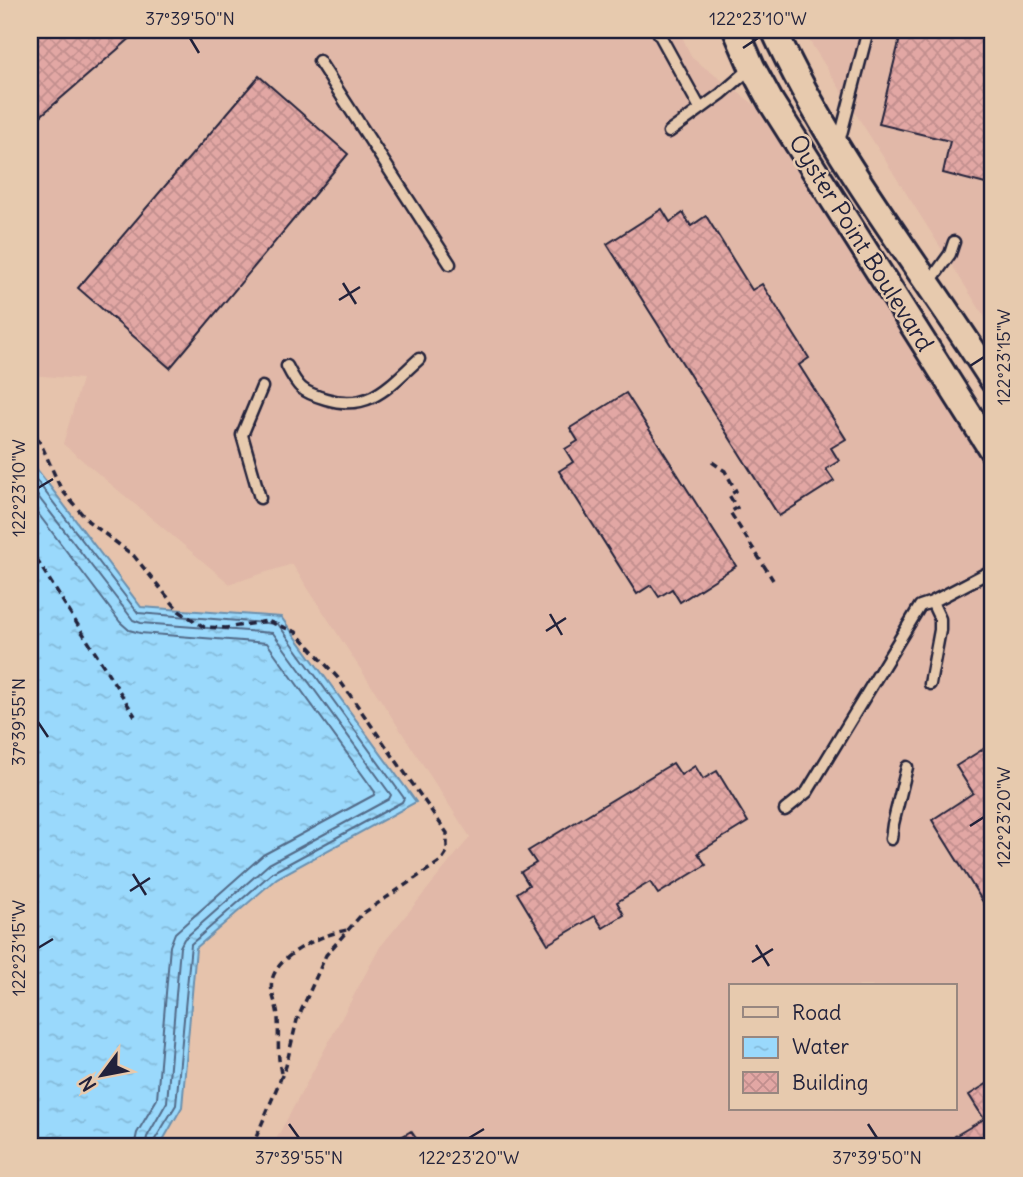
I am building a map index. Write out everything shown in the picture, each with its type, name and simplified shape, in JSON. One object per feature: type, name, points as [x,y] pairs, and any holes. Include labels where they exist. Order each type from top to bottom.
[{"type":"street","name":"Oyster Point Boulevard","points":[[736,30],[752,67],[779,113],[993,452]]},
{"type":"street","name":"Oyster Point Boulevard","points":[[778,33],[797,81],[871,201],[992,376]]},
{"type":"street","points":[[752,67],[778,33]]},
{"type":"lane","points":[[657,30],[700,108]]},
{"type":"lane","points":[[838,145],[868,30]]},
{"type":"lane","points":[[319,61],[450,264]]},
{"type":"lane","points":[[669,132],[752,67]]},
{"type":"lane","points":[[929,284],[950,254],[954,242]]},
{"type":"lane","points":[[287,366],[298,386],[316,396],[342,404],[365,402],[381,393],[419,359]]},
{"type":"lane","points":[[260,498],[242,435],[262,387]]},
{"type":"lane","points":[[785,810],[807,792],[920,606],[993,570]]},
{"type":"lane","points":[[930,684],[940,630],[940,619],[932,602]]},
{"type":"lane","points":[[891,839],[907,767]]},
{"type":"path","points":[[30,427],[41,444],[61,489],[88,521],[134,556],[179,611],[204,626],[226,628],[267,621],[296,632],[338,678],[447,833],[447,852],[441,861],[362,914],[326,955],[297,1020],[281,1075],[252,1147]]},
{"type":"path","points":[[712,462],[725,471],[736,491],[729,495],[737,508],[730,512],[773,580]]},
{"type":"path","points":[[30,549],[135,716]]},
{"type":"path","points":[[281,1075],[278,1059],[278,1013],[271,982],[275,972],[294,953],[308,944],[348,930]]},
{"type":"shaded area","points":[[30,30],[679,30],[692,58],[755,105],[993,474],[993,1147],[272,1147],[380,947],[470,837],[292,564],[230,584],[63,444],[82,379],[30,375]]},
{"type":"shaded area","points":[[809,30],[993,30],[993,330],[807,37]]},
{"type":"water","points":[[30,460],[141,607],[281,617],[416,802],[277,878],[196,948],[182,1107],[159,1147],[30,1147]]},
{"type":"building","points":[[30,30],[140,30],[30,125]]},
{"type":"building","points":[[902,30],[993,30],[993,186],[943,173],[950,141],[879,124]]},
{"type":"building","points":[[259,76],[348,154],[170,368],[78,288]]},
{"type":"building","points":[[662,209],[670,222],[683,213],[691,226],[706,216],[752,290],[762,284],[809,358],[799,365],[846,439],[831,448],[839,461],[826,469],[834,481],[779,516],[607,244]]},
{"type":"building","points":[[626,393],[736,566],[680,602],[672,589],[659,597],[651,585],[637,594],[559,471],[573,462],[565,449],[578,441],[570,428]]},
{"type":"building","points":[[993,743],[993,918],[932,820],[973,793],[956,766]]},
{"type":"building","points":[[673,763],[681,775],[695,766],[703,779],[717,771],[748,822],[698,853],[706,865],[658,894],[650,882],[617,902],[624,915],[603,928],[595,916],[548,944],[517,893],[529,885],[521,872],[536,863],[528,851]]},
{"type":"building","points":[[993,1080],[993,1147],[962,1147],[955,1136],[984,1119],[969,1095]]},
{"type":"building","points":[[411,1131],[422,1147],[385,1147]]}]
